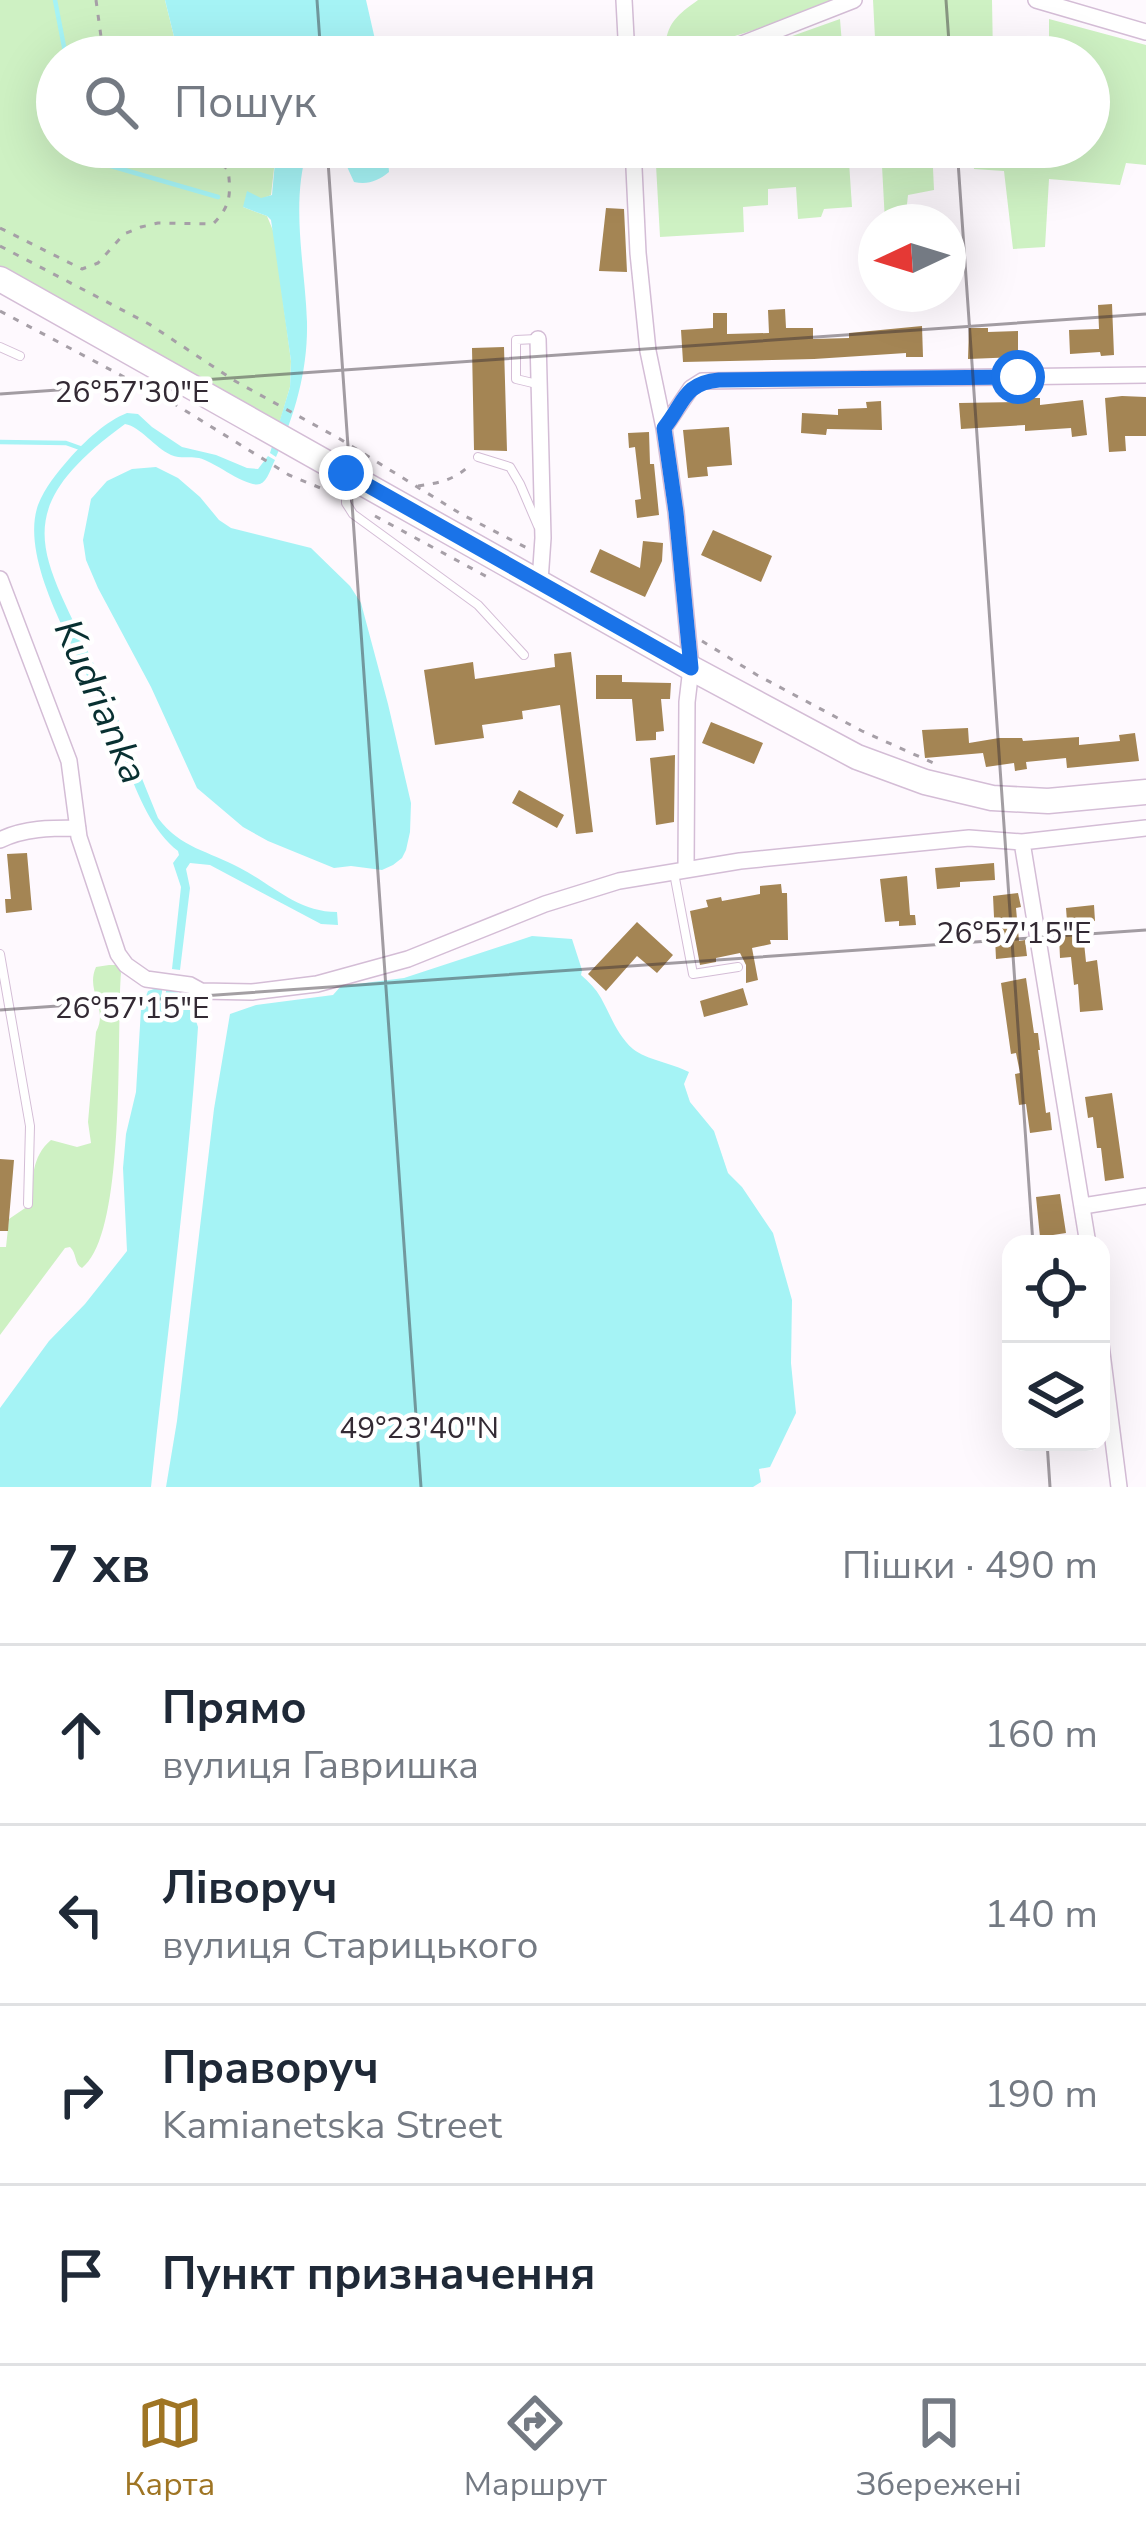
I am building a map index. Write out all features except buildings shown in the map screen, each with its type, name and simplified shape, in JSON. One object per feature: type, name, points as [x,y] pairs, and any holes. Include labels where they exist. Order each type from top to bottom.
[{"type":"main road","points":[[0,279],[857,757],[925,782],[992,797],[1048,801],[1146,792]]},
{"type":"street","points":[[624,0],[626,36]]},
{"type":"street","points":[[762,36],[854,0]]},
{"type":"street","points":[[1036,0],[1146,32]]},
{"type":"street","points":[[633,168],[648,351],[676,512],[691,668],[680,870]]},
{"type":"street","points":[[538,339],[540,581]]},
{"type":"street","points":[[664,428],[691,388],[702,381],[1146,374]]},
{"type":"street","points":[[0,579],[69,761],[78,828],[118,954],[146,979],[201,991],[252,992],[317,984],[408,959],[551,902],[619,881],[680,870],[969,838],[1022,842],[1146,828]]},
{"type":"street","points":[[0,840],[46,828],[78,828]]},
{"type":"street","points":[[1022,842],[1087,1235]]},
{"type":"street","points":[[1083,1206],[1146,1196]]},
{"type":"street","points":[[1110,1412],[1120,1487]]},
{"type":"lane","points":[[0,347],[20,356]]},
{"type":"lane","points":[[478,457],[510,467],[543,547]]},
{"type":"lane","points":[[346,473],[345,493],[353,514],[478,605],[524,655]]},
{"type":"lane","points":[[680,870],[693,974],[738,967]]},
{"type":"lane","points":[[0,954],[30,1126],[28,1204]]},
{"type":"path","points":[[96,0],[101,36]]},
{"type":"path","points":[[0,228],[82,269],[98,263],[124,234],[141,226],[213,224],[226,211],[230,188],[226,168]]},
{"type":"path","points":[[0,246],[148,324],[235,382],[461,514],[543,547]]},
{"type":"path","points":[[0,310],[173,404],[289,475]]},
{"type":"path","points":[[417,486],[460,475],[478,457]]},
{"type":"path","points":[[687,629],[757,675],[862,731],[949,770]]},
{"type":"green space","points":[[0,0],[165,0],[174,36],[36,36],[36,168],[274,168],[271,195],[243,207],[267,216],[274,233],[291,361],[290,387],[278,428],[0,270]]},
{"type":"green space","points":[[698,0],[832,0],[735,36],[667,36],[678,17]]},
{"type":"green space","points":[[873,0],[992,0],[993,36],[875,36]]},
{"type":"green space","points":[[840,19],[841,36],[792,36]]},
{"type":"green space","points":[[1049,19],[1146,45],[1146,165],[1126,163],[1120,185],[1049,179],[1045,247],[1013,249],[1004,171],[974,168],[1110,168],[1110,36],[1049,36]]},
{"type":"green space","points":[[656,168],[849,168],[852,207],[824,209],[821,217],[798,219],[796,187],[768,189],[768,205],[743,207],[744,232],[660,237]]},
{"type":"green space","points":[[882,168],[933,168],[934,190],[908,195],[907,204],[884,204]]},
{"type":"green space","points":[[118,965],[113,1176],[96,1248],[82,1268],[72,1249],[65,1248],[0,1335],[0,1247],[6,1247],[9,1219],[31,1204],[34,1169],[51,1140],[77,1147],[91,1143],[88,1122],[100,1016],[93,976],[96,967]]},
{"type":"water","points":[[165,0],[366,0],[374,36],[174,36]]},
{"type":"water","points":[[274,168],[303,168],[299,212],[305,357],[294,408],[276,457],[270,453],[290,387],[291,361],[271,220],[243,207],[247,191],[261,198],[272,195]]},
{"type":"water","points":[[348,168],[389,168],[373,182],[354,182]]},
{"type":"water","name":"Kudrianka","points":[[127,413],[138,414],[182,447],[247,468],[258,469],[268,456],[275,460],[265,480],[254,484],[205,460],[171,455],[125,424],[86,456],[61,485],[48,512],[45,539],[62,598],[158,818],[185,843],[240,868],[298,903],[337,912],[338,925],[321,924],[210,865],[190,863],[180,970],[172,969],[181,887],[173,863],[178,851],[144,806],[106,713],[55,610],[44,582],[34,528],[41,498],[60,470],[96,433]]},
{"type":"water","points":[[156,467],[178,478],[231,528],[311,548],[361,603],[411,803],[406,850],[393,865],[382,870],[334,868],[243,827],[197,788],[98,588],[83,540],[91,499],[107,481],[132,469]]},
{"type":"water","points":[[532,936],[572,939],[581,975],[599,995],[627,1044],[689,1072],[684,1084],[690,1102],[714,1131],[728,1173],[773,1233],[792,1300],[796,1413],[770,1467],[759,1469],[761,1482],[753,1487],[166,1487],[230,1014],[256,1005],[333,995],[341,986],[404,978]]},
{"type":"water","points":[[167,985],[178,986],[198,1027],[151,1487],[0,1487],[0,1408],[49,1341],[127,1251],[123,1168],[136,1092],[141,1009],[148,991],[163,986],[160,1003],[164,1004]]},
{"type":"waterway","points":[[55,0],[62,36]]},
{"type":"waterway","points":[[118,168],[218,197]]},
{"type":"waterway","points":[[0,442],[66,443],[80,448]]},
{"type":"route","points":[[346,473],[691,668],[664,428],[691,388],[702,381],[719,380],[1018,377]]}]
